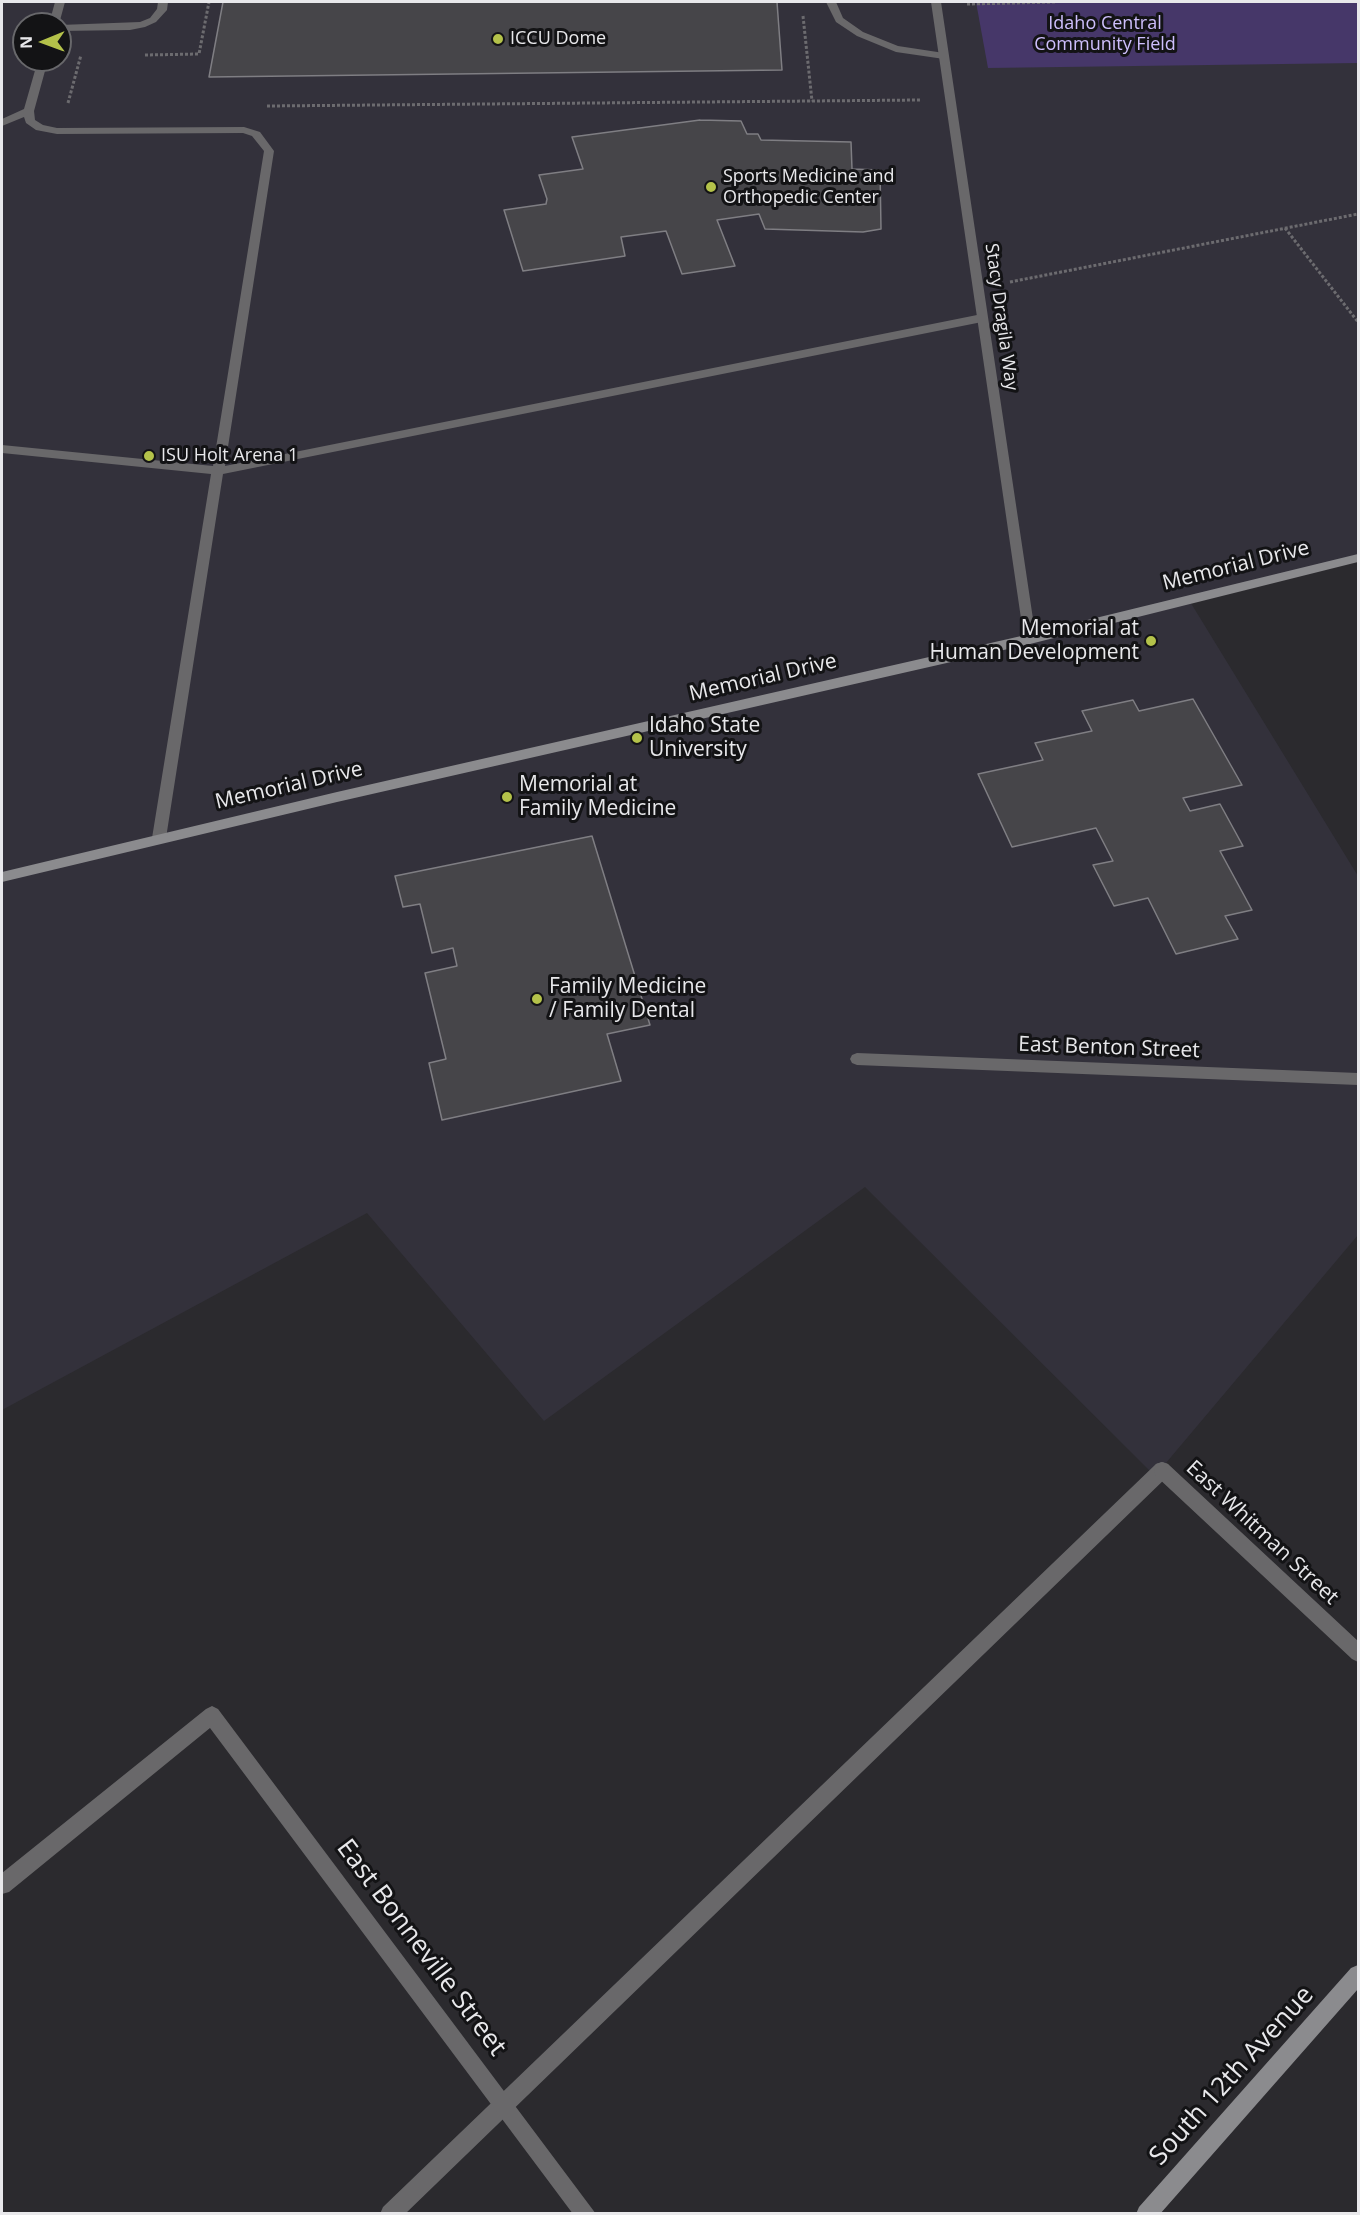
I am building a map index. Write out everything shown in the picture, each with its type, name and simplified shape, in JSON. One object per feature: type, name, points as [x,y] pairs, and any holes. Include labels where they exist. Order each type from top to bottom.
[{"type":"street","points":[[72,28],[142,25],[153,20],[162,10],[164,2]]},
{"type":"street","points":[[831,2],[839,20],[860,34],[896,49],[944,56]]},
{"type":"street","name":"Stacy Dragila Way","points":[[936,2],[1030,639]]},
{"type":"street","points":[[40,72],[29,111],[30,121],[40,128],[57,131],[244,130],[256,134],[269,151],[159,838]]},
{"type":"street","points":[[2,123],[29,111]]},
{"type":"street","points":[[2,449],[218,471],[982,318]]},
{"type":"street","name":"Memorial Drive","points":[[2,877],[159,838],[1030,639],[1359,558]]},
{"type":"street","name":"East Benton Street","points":[[857,1059],[1359,1079]]},
{"type":"street","name":"East Whitman Street","points":[[504,2104],[1162,1470],[1359,1653]]},
{"type":"street","name":"East Bonneville Street","points":[[2,1885],[212,1715],[586,2214]]},
{"type":"street","name":"South 12th Avenue","points":[[1146,2214],[1359,1975]]},
{"type":"street","points":[[390,2214],[504,2104]]},
{"type":"path","points":[[967,4],[1057,2]]},
{"type":"path","points":[[803,7],[812,101]]},
{"type":"path","points":[[67,108],[88,28]]},
{"type":"path","points":[[256,106],[920,100]]},
{"type":"path","points":[[1010,282],[1359,214]]},
{"type":"path","points":[[1285,228],[1359,322]]},
{"type":"shaded area","name":"Idaho State University","points":[[2,2],[1358,2],[1358,559],[1189,600],[1358,876],[1358,1235],[1155,1476],[865,1187],[544,1421],[367,1213],[2,1410]]},
{"type":"green space","name":"Idaho Central Community Field","points":[[976,2],[1358,2],[1358,63],[988,68]]},
{"type":"building","name":"ICCU Dome","points":[[223,2],[777,2],[782,70],[209,77]]},
{"type":"building","name":"Sports Medicine and Orthopedic Center","points":[[700,120],[741,121],[747,134],[758,134],[761,140],[851,142],[852,169],[880,170],[881,229],[863,232],[765,229],[759,214],[717,220],[735,266],[682,274],[666,231],[621,237],[625,256],[523,271],[504,210],[546,204],[547,199],[539,175],[583,169],[572,137]]},
{"type":"building","points":[[1193,699],[1242,785],[1183,798],[1190,811],[1220,804],[1243,846],[1220,851],[1252,910],[1225,916],[1238,939],[1176,954],[1148,898],[1114,906],[1093,865],[1113,861],[1096,828],[1012,847],[978,774],[1043,760],[1035,743],[1092,731],[1082,711],[1133,700],[1139,711]]},
{"type":"building","name":"Family Medicine / Family Dental","points":[[592,836],[650,1025],[607,1034],[621,1081],[442,1120],[429,1063],[446,1059],[425,973],[457,966],[453,948],[432,953],[420,904],[403,907],[395,876]]},
{"type":"place","name":"ICCU Dome","points":[[498,39]]},
{"type":"place","name":"Sports Medicine and Orthopedic Center","points":[[711,187]]},
{"type":"place","name":"ISU Holt Arena 1","points":[[149,456]]},
{"type":"place","name":"Memorial at Human Development","points":[[1151,641]]},
{"type":"place","name":"Idaho State University","points":[[637,738]]},
{"type":"place","name":"Memorial at Family Medicine","points":[[507,797]]},
{"type":"place","name":"Family Medicine / Family Dental","points":[[537,999]]}]
